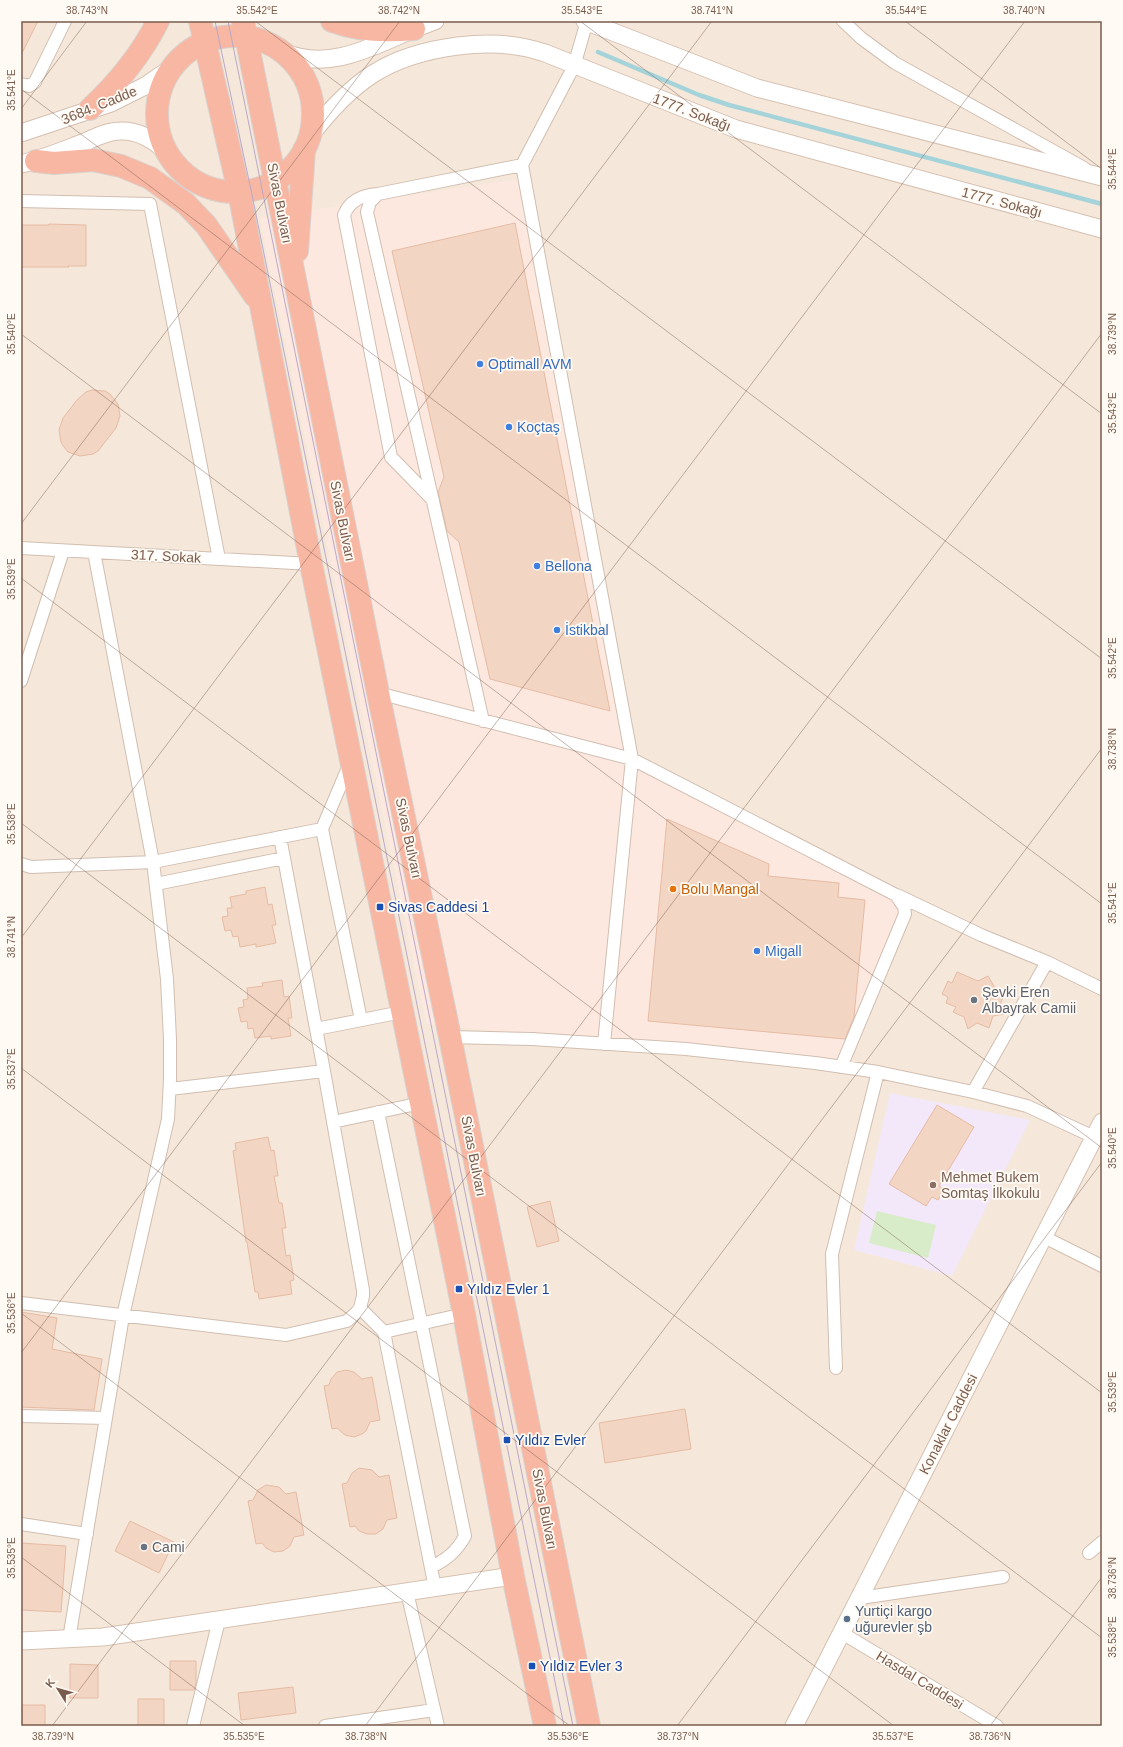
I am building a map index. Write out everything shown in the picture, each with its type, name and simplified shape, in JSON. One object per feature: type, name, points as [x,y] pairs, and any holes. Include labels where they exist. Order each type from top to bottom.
[{"type":"highway","points":[[90,109],[126,72],[141,51],[158,21]]},
{"type":"highway","points":[[200,21],[239,192],[310,564],[464,1314],[513,1576],[545,1726]]},
{"type":"highway","points":[[332,21],[364,30],[397,31],[414,29]]},
{"type":"highway","points":[[295,280],[307,144],[313,124],[313,110],[308,84],[297,67],[283,52],[245,29],[230,36],[205,42],[193,48],[173,67],[166,78],[158,104],[159,131],[167,152],[178,167],[199,183],[212,188],[239,192],[257,189],[275,180],[296,162],[307,144]]},
{"type":"highway","name":"Sivas Bulvarı","points":[[245,29],[378,693],[450,1037],[589,1726]]},
{"type":"highway","points":[[29,162],[54,163],[93,160],[136,171],[156,182],[186,204],[206,225],[260,303]]},
{"type":"street","points":[[21,84],[25,87],[30,86],[35,82],[65,21]]},
{"type":"street","points":[[283,52],[302,59],[330,59],[381,44],[435,21]]},
{"type":"street","points":[[604,1044],[632,759],[522,165],[574,66],[586,21],[757,88],[1101,177]]},
{"type":"street","points":[[843,21],[867,42],[895,63],[1101,177]]},
{"type":"street","name":"1777. Sokağı","points":[[307,144],[334,106],[364,80],[398,60],[426,50],[481,43],[501,43],[529,48],[736,129],[1102,229]]},
{"type":"street","name":"3684. Cadde","points":[[21,133],[63,120],[131,94],[173,67]]},
{"type":"street","name":"3684. Cadde","points":[[29,162],[106,134],[121,131],[142,135],[160,145],[167,152]]},
{"type":"street","points":[[433,500],[391,457],[344,215],[350,204],[365,196],[522,165]]},
{"type":"street","points":[[378,194],[370,202],[367,212],[483,721]]},
{"type":"street","points":[[21,201],[150,204],[219,559]]},
{"type":"street","name":"317. Sokak","points":[[21,548],[310,564]]},
{"type":"street","points":[[21,681],[63,551]]},
{"type":"street","points":[[69,1639],[123,1316],[168,1119],[170,1089],[170,1009],[153,862],[94,552]]},
{"type":"street","points":[[378,693],[632,759],[896,895],[981,935],[1046,962],[1102,989]]},
{"type":"street","points":[[350,761],[322,829],[360,1020]]},
{"type":"street","points":[[21,864],[31,867],[153,862],[322,829]]},
{"type":"street","points":[[21,1303],[286,1335],[347,1321],[356,1314],[360,1308],[363,1290],[280,837]]},
{"type":"street","points":[[156,884],[284,858]]},
{"type":"street","points":[[841,1067],[905,914],[904,907],[896,895]]},
{"type":"street","points":[[973,1092],[1046,962]]},
{"type":"street","points":[[316,1029],[402,1012]]},
{"type":"street","points":[[450,1037],[532,1039],[686,1049],[878,1072],[973,1092],[1027,1106],[1094,1137]]},
{"type":"street","points":[[170,1089],[324,1071]]},
{"type":"street","points":[[836,1368],[832,1254],[878,1072]]},
{"type":"street","points":[[333,1122],[421,1103]]},
{"type":"street","points":[[378,1112],[465,1536],[457,1550],[449,1557],[431,1567]]},
{"type":"street","name":"Konaklar Caddesi","points":[[794,1726],[1102,1122]]},
{"type":"street","points":[[1044,1237],[1102,1266]]},
{"type":"street","points":[[360,1308],[384,1332],[435,1588]]},
{"type":"street","points":[[384,1332],[464,1314]]},
{"type":"street","points":[[21,1416],[106,1418]]},
{"type":"street","points":[[21,1524],[87,1534]]},
{"type":"street","points":[[1089,1553],[1102,1542]]},
{"type":"street","points":[[21,1641],[103,1637],[513,1576]]},
{"type":"street","points":[[860,1598],[1004,1577]]},
{"type":"street","points":[[407,1592],[438,1726]]},
{"type":"street","points":[[193,1726],[218,1620]]},
{"type":"street","name":"Hasdal Caddesi","points":[[842,1633],[997,1726]]},
{"type":"street","points":[[325,1726],[434,1710]]},
{"type":"shaded area","points":[[21,21],[1102,21],[1102,1726],[21,1726]],"holes":[[[260,218],[632,755],[427,1024]]]},
{"type":"shaded area","points":[[525,178],[632,755],[910,904],[840,1065],[427,1024],[260,218]]},
{"type":"shaded area","name":"Mehmet Bukem Somtaş İlkokulu","points":[[890,1093],[1030,1120],[952,1276],[854,1250]]},
{"type":"green space","points":[[877,1211],[936,1225],[928,1258],[869,1243]]},
{"type":"building","points":[[21,21],[38,21],[21,55]]},
{"type":"building","name":"Optimall AVM","points":[[515,223],[610,711],[490,679],[459,542],[447,531],[438,492],[444,477],[392,251]]},
{"type":"building","points":[[21,225],[86,225],[86,266],[21,267]]},
{"type":"building","points":[[92,390],[105,391],[110,394],[118,404],[120,416],[116,428],[98,451],[93,454],[80,456],[68,452],[61,442],[59,430],[63,418],[77,400],[86,392]]},
{"type":"building","points":[[667,819],[769,864],[768,876],[839,883],[838,897],[865,900],[854,1017],[845,1039],[648,1021]]},
{"type":"building","points":[[265,887],[268,905],[272,904],[276,925],[272,925],[276,943],[256,947],[256,944],[240,947],[238,936],[233,937],[231,930],[225,931],[222,917],[228,916],[227,908],[232,908],[230,897],[246,894],[246,891]]},
{"type":"building","name":"Şevki Eren Albayrak Camii","points":[[957,972],[978,981],[988,976],[995,988],[1005,992],[1000,1005],[1004,1014],[993,1016],[989,1028],[977,1023],[968,1029],[964,1017],[953,1012],[956,1007],[946,1003],[948,997],[942,994],[948,981],[952,983]]},
{"type":"building","points":[[282,980],[284,997],[289,996],[292,1018],[288,1018],[291,1036],[271,1039],[271,1036],[255,1038],[253,1028],[248,1029],[247,1021],[241,1022],[238,1008],[244,1007],[243,1000],[248,999],[247,988],[263,986],[262,983]]},
{"type":"building","points":[[937,1105],[974,1127],[939,1186],[944,1189],[938,1200],[932,1197],[926,1206],[889,1184]]},
{"type":"building","points":[[268,1137],[271,1151],[274,1150],[278,1176],[274,1176],[279,1203],[282,1203],[286,1228],[282,1228],[286,1256],[290,1255],[294,1280],[290,1281],[292,1294],[259,1299],[258,1292],[255,1292],[246,1242],[233,1151],[236,1150],[235,1143]]},
{"type":"building","points":[[550,1201],[559,1241],[537,1247],[527,1207]]},
{"type":"building","points":[[21,1312],[57,1318],[52,1349],[102,1359],[94,1410],[21,1407]]},
{"type":"building","points":[[346,1370],[354,1372],[362,1379],[372,1377],[380,1420],[370,1422],[366,1431],[354,1437],[345,1435],[337,1428],[332,1429],[324,1386],[329,1385],[331,1379],[337,1372]]},
{"type":"building","points":[[685,1409],[691,1449],[605,1463],[599,1423]]},
{"type":"building","points":[[359,1468],[372,1470],[379,1477],[389,1475],[397,1518],[387,1520],[383,1529],[376,1534],[367,1534],[359,1531],[355,1526],[350,1527],[342,1484],[347,1483],[352,1473]]},
{"type":"building","points":[[266,1485],[279,1487],[286,1494],[296,1492],[304,1535],[294,1537],[290,1546],[283,1551],[274,1552],[266,1548],[262,1543],[256,1544],[248,1501],[253,1500],[258,1490]]},
{"type":"building","name":"Cami","points":[[130,1521],[174,1542],[159,1573],[115,1551]]},
{"type":"building","points":[[21,1543],[66,1546],[61,1612],[21,1610]]},
{"type":"building","points":[[170,1661],[196,1661],[196,1684],[194,1690],[170,1690]]},
{"type":"building","points":[[70,1664],[98,1665],[98,1698],[70,1698]]},
{"type":"building","points":[[293,1687],[296,1713],[241,1720],[238,1693]]},
{"type":"building","points":[[138,1699],[164,1699],[164,1726],[138,1726]]},
{"type":"building","points":[[22,1705],[45,1705],[45,1726],[22,1726]]},
{"type":"waterway","points":[[598,52],[699,95],[729,105],[1102,204]]},
{"type":"tram line","points":[[215,21],[251,190],[564,1726]]},
{"type":"tram line","points":[[228,21],[573,1726]]},
{"type":"place","name":"Optimall AVM","points":[[480,364]]},
{"type":"place","name":"Koçtaş","points":[[509,427]]},
{"type":"place","name":"Bellona","points":[[537,566]]},
{"type":"place","name":"İstikbal","points":[[557,630]]},
{"type":"place","name":"Bolu Mangal","points":[[673,889]]},
{"type":"place","name":"Sivas Caddesi 1","points":[[380,907]]},
{"type":"place","name":"Migall","points":[[757,951]]},
{"type":"place","name":"Şevki Eren Albayrak Camii","points":[[974,1000]]},
{"type":"place","name":"Mehmet Bukem Somtaş İlkokulu","points":[[933,1185]]},
{"type":"place","name":"Yıldız Evler 1","points":[[459,1289]]},
{"type":"place","name":"Yıldız Evler","points":[[507,1440]]},
{"type":"place","name":"Cami","points":[[144,1547]]},
{"type":"place","name":"Yurtiçi kargo uğurevler şb","points":[[847,1619]]},
{"type":"place","name":"Yıldız Evler 3","points":[[532,1666]]}]
